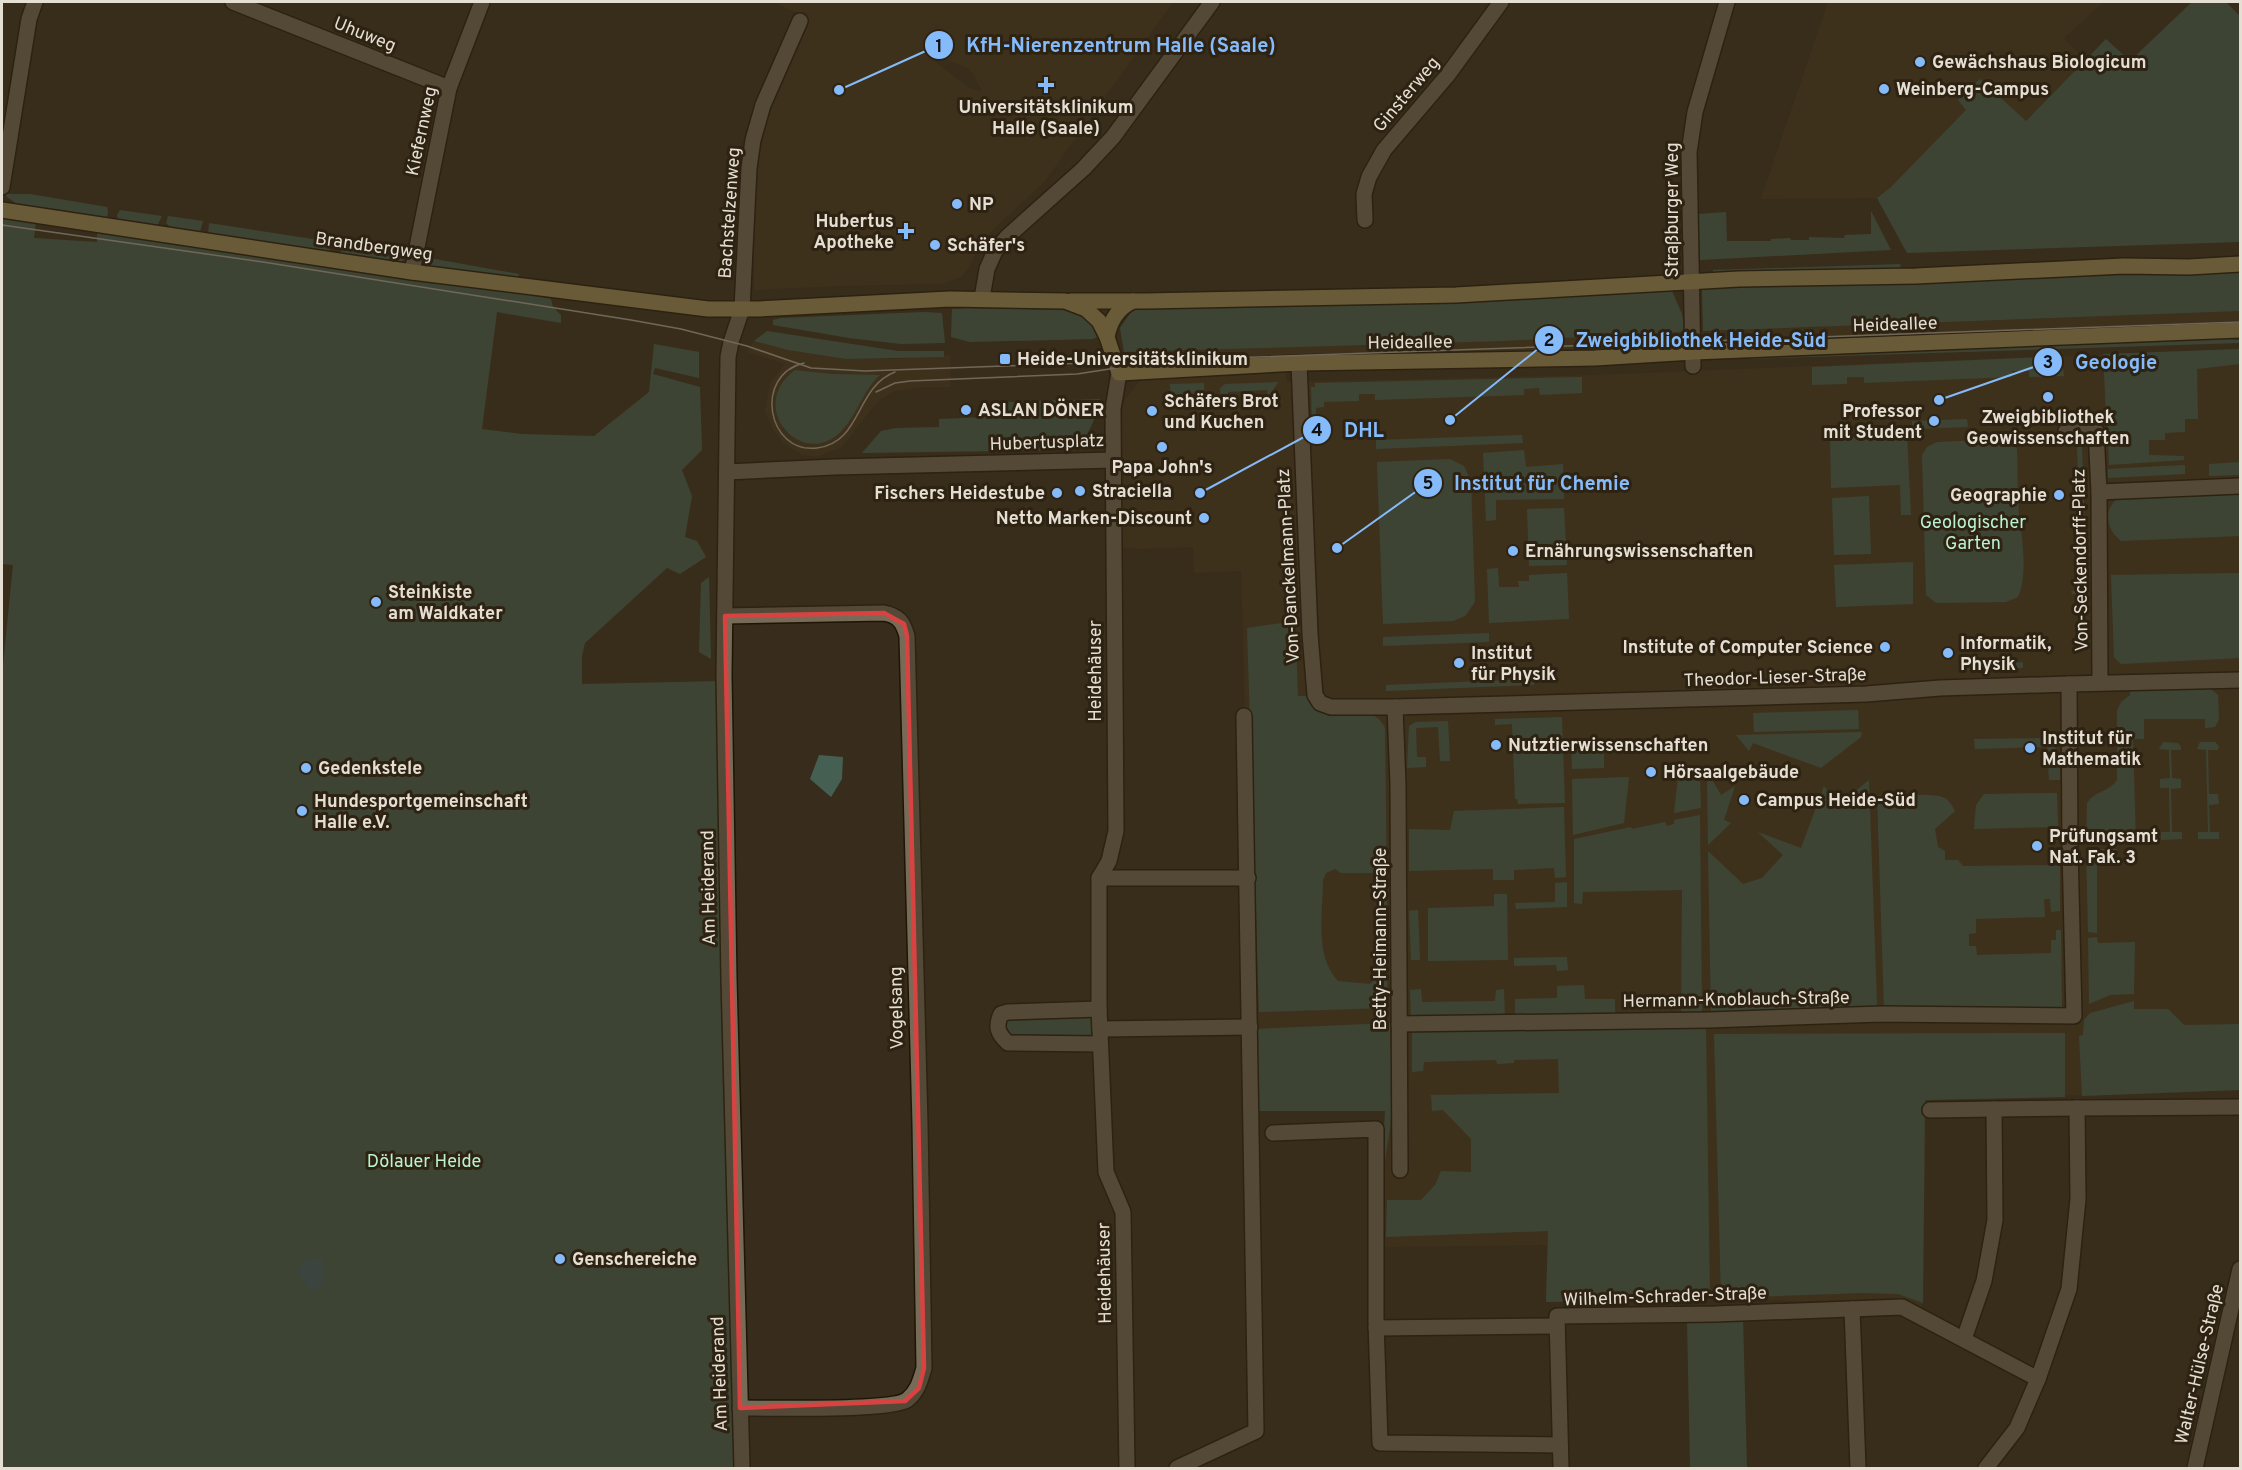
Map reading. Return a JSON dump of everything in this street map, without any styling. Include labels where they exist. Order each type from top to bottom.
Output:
[{"type":"main road","name":"Brandbergweg","points":[[2,210],[412,272],[687,307],[742,309]]},
{"type":"main road","points":[[1065,301],[1456,295],[1739,279],[1916,276],[2124,266],[2189,267],[2241,264]]},
{"type":"main road","name":"Hubertusplatz","points":[[742,309],[982,298],[1065,301],[1078,305],[1092,314],[1107,337],[1119,373]]},
{"type":"main road","points":[[1107,337],[1114,317],[1123,307],[1133,301]]},
{"type":"main road","name":"Heideallee","points":[[1119,373],[1299,363],[1595,358],[1693,359],[2241,330]]},
{"type":"street","points":[[2,187],[29,19],[34,2]]},
{"type":"street","name":"Uhuweg","points":[[233,2],[449,88]]},
{"type":"street","name":"Kiefernweg","points":[[412,272],[449,88],[482,2]]},
{"type":"street","points":[[982,298],[987,269],[995,251],[1008,236],[1083,169],[1113,137],[1212,2]]},
{"type":"street","name":"Ginsterweg","points":[[1365,220],[1364,194],[1369,177],[1384,150],[1447,76],[1501,2]]},
{"type":"street","name":"Straßburger Weg","points":[[1693,359],[1689,152],[1695,112],[1727,2]]},
{"type":"street","name":"Bachstelzenweg","points":[[742,309],[749,168],[753,140],[763,105],[800,21]]},
{"type":"street","name":"Am Heiderand","points":[[742,309],[728,357],[724,551],[729,967],[742,1468]]},
{"type":"street","name":"Von-Danckelmann-Platz","points":[[1299,363],[1310,634],[1315,695]]},
{"type":"street","name":"Hubertusplatz","points":[[727,472],[856,466],[1113,460],[1113,409],[1119,373]]},
{"type":"street","name":"Von-Seckendorff-Platz","points":[[2066,431],[2096,431],[2100,492],[2100,683]]},
{"type":"street","name":"Heidehäuser","points":[[1113,460],[1116,831],[1109,861],[1099,878],[1098,1009],[1106,1172],[1123,1212],[1127,1468]]},
{"type":"street","points":[[2100,492],[2241,486]]},
{"type":"street","name":"Vogelsang","points":[[725,616],[884,613],[895,615],[904,624],[907,636],[920,1124],[924,1368],[919,1388],[905,1401],[866,1407],[740,1408]]},
{"type":"street","name":"Theodor-Lieser-Straße","points":[[1315,695],[1320,703],[1330,707],[1395,707],[1866,694],[1940,688],[2241,680]]},
{"type":"street","name":"Hermann-Knoblauch-Straße","points":[[1399,1024],[1709,1020],[1881,1014],[2074,1016],[2069,684]]},
{"type":"street","name":"Betty-Heimann-Straße","points":[[1395,707],[1399,793],[1400,1170]]},
{"type":"street","points":[[1177,1468],[1256,1431],[1244,716]]},
{"type":"street","points":[[1099,878],[1248,878]]},
{"type":"street","points":[[1098,1009],[1008,1011],[1001,1014],[997,1023],[1000,1036],[1008,1043],[1100,1044]]},
{"type":"street","points":[[1100,1029],[1250,1027]]},
{"type":"street","points":[[1930,1110],[2241,1107]]},
{"type":"street","points":[[1986,1468],[2017,1428],[2038,1379],[2069,1289],[2078,1199],[2077,1108]]},
{"type":"street","points":[[1964,1339],[1984,1281],[1995,1220],[1994,1109]]},
{"type":"street","points":[[1273,1133],[1376,1130],[1376,1328],[1380,1443],[1560,1445]]},
{"type":"street","name":"Walter-Hülse-Straße","points":[[2195,1468],[2241,1269]]},
{"type":"street","name":"Wilhelm-Schrader-Straße","points":[[1561,1468],[1557,1316],[1902,1307],[2038,1379]]},
{"type":"street","points":[[1852,1309],[1858,1468]]},
{"type":"street","points":[[1376,1328],[1557,1326]]},
{"type":"highlighted area","points":[[884,613],[904,624],[907,636],[924,1368],[919,1388],[905,1401],[740,1408],[725,616]]},
{"type":"shaded area","points":[[774,2],[1173,2],[1045,181],[984,238],[968,269],[961,277],[942,284],[754,290],[754,218],[757,171],[763,134],[773,94],[807,18]],"holes":[[[917,48],[970,69],[982,91],[969,88]]]},
{"type":"shaded area","name":"Weinberg-Campus","points":[[1828,2],[2103,2],[2064,38],[2085,60],[2025,121],[1967,110],[1890,188],[1877,198],[1761,199]]},
{"type":"shaded area","points":[[2240,311],[2240,326],[1693,347],[1169,364],[1134,364],[1124,352],[1636,336]]},
{"type":"shaded area","points":[[754,341],[788,350],[846,359],[896,359],[950,355],[951,387],[922,387],[894,391],[877,402],[842,447],[817,457],[802,455],[785,444],[774,431],[765,411],[770,383],[785,364],[747,352]],"holes":[[[795,370],[879,376],[866,391],[805,442],[784,430],[776,411]]]},
{"type":"shaded area","name":"Campus Heide-Süd","points":[[2240,349],[2240,1090],[1926,1100],[1922,1316],[1903,1305],[1721,1298],[1546,1302],[1548,1245],[1382,1247],[1379,1150],[1384,1131],[1385,1111],[1256,1111],[1241,571],[1194,573],[1193,547],[1136,549],[1114,546],[1119,417],[1125,399],[1140,381],[1156,376],[1285,367],[1287,382],[1300,382],[1593,375]]},
{"type":"green space","points":[[2192,2],[2226,2],[2240,16],[2240,242],[1907,253],[1877,198],[1890,188],[1966,110],[1958,100],[1980,79],[2026,121],[2106,39],[2130,61]]},
{"type":"green space","points":[[5,194],[30,194],[107,207],[107,218],[17,204]]},
{"type":"green space","points":[[120,210],[162,216],[157,226],[118,219],[117,215]]},
{"type":"green space","points":[[1871,211],[1891,250],[1700,260],[1698,214],[1726,212],[1727,241],[1771,241],[1771,239],[1790,238],[1791,240],[1809,240],[1809,237],[1844,238],[1845,235],[1871,234]]},
{"type":"green space","points":[[168,216],[203,221],[200,232],[169,226],[166,223]]},
{"type":"green space","name":"Dölauer Heide","points":[[2,217],[36,222],[34,238],[97,242],[97,232],[456,286],[516,292],[551,299],[553,307],[561,315],[561,323],[497,312],[482,429],[522,434],[594,436],[649,392],[654,344],[699,352],[699,378],[655,368],[653,374],[700,387],[702,450],[682,470],[692,496],[685,537],[697,541],[706,557],[680,574],[667,568],[585,643],[582,656],[582,684],[723,681],[738,1468],[2,1468],[2,675],[13,565],[2,564]]},
{"type":"green space","points":[[209,223],[332,242],[329,253],[208,235]]},
{"type":"green space","points":[[343,245],[408,256],[400,263],[340,255]]},
{"type":"green space","points":[[424,257],[519,274],[518,278],[425,267]]},
{"type":"green space","points":[[1900,264],[1901,268],[1713,275],[1713,270]]},
{"type":"green space","points":[[2240,267],[2240,311],[1703,331],[1702,289],[1711,285]]},
{"type":"green space","points":[[1672,291],[1682,314],[1685,332],[1502,341],[1124,352],[1120,328],[1136,305]]},
{"type":"green space","points":[[952,309],[1075,310],[1082,313],[1100,336],[1093,339],[970,342],[951,337]]},
{"type":"green space","points":[[942,313],[945,343],[901,344],[773,325],[773,320],[781,318]]},
{"type":"green space","points":[[767,331],[898,351],[944,351],[944,357],[846,359],[788,350],[754,341]]},
{"type":"green space","points":[[2240,340],[2240,343],[1749,359],[1756,356]]},
{"type":"green space","points":[[2240,349],[2240,364],[2197,369],[2198,419],[2185,419],[2185,432],[2165,433],[2165,440],[2149,440],[2149,455],[2184,456],[2184,460],[2109,465],[2107,420],[2091,420],[2091,414],[2106,413],[2103,354]]},
{"type":"green space","points":[[2048,357],[2048,368],[2063,368],[2064,376],[2029,377],[2029,371],[2012,371],[2012,377],[1864,383],[1864,377],[1847,377],[1847,384],[1812,385],[1812,367]]},
{"type":"green space","points":[[795,370],[832,374],[880,375],[867,390],[841,432],[819,443],[805,442],[792,436],[783,426],[777,413],[776,399],[782,384]]},
{"type":"green space","points":[[1582,377],[1582,393],[1540,395],[1539,388],[1524,389],[1524,395],[1375,400],[1375,394],[1359,394],[1359,401],[1324,402],[1324,407],[1316,408],[1316,421],[1312,421],[1311,387],[1315,387],[1315,383]]},
{"type":"green space","points":[[1278,382],[1268,398],[1267,390],[1228,392],[1228,401],[1221,401],[1220,388],[1225,384]]},
{"type":"green space","points":[[1204,383],[1205,402],[1201,403],[1199,393],[1184,394],[1185,404],[1171,405],[1170,384]]},
{"type":"green space","points":[[1100,399],[1091,426],[1084,439],[1074,450],[862,453],[881,431],[896,428],[939,427],[939,419],[985,417],[985,403],[1060,400],[1060,411],[1072,412],[1073,400]]},
{"type":"green space","points":[[1967,419],[1968,427],[1912,429],[1912,421]]},
{"type":"green space","points":[[1907,434],[1911,515],[1901,515],[1900,485],[1831,488],[1830,438]]},
{"type":"green space","points":[[1522,435],[1523,443],[1376,449],[1376,440]]},
{"type":"green space","name":"Geologischer Garten","points":[[2003,439],[2012,443],[2017,449],[2018,506],[2024,568],[2018,597],[2006,602],[1936,603],[1926,595],[1922,455],[1927,447],[1937,442]]},
{"type":"green space","points":[[2066,442],[2079,442],[2082,446],[2087,588],[2081,594],[2072,594],[2071,591],[2082,590],[2077,446],[2066,446]]},
{"type":"green space","points":[[1524,450],[1526,467],[1563,464],[1564,499],[1496,500],[1496,520],[1486,521],[1483,453]]},
{"type":"green space","points":[[1450,459],[1464,466],[1471,481],[1475,602],[1465,616],[1453,621],[1383,624],[1377,462]]},
{"type":"green space","points":[[2240,462],[2240,475],[2209,476],[2209,464]]},
{"type":"green space","points":[[2185,465],[2185,474],[2108,478],[2108,469]]},
{"type":"green space","points":[[2240,491],[2240,536],[2121,541],[2109,524],[2111,506],[2122,496]]},
{"type":"green space","points":[[1869,496],[1871,554],[1834,555],[1832,498]]},
{"type":"green space","points":[[1564,508],[1567,565],[1529,566],[1527,509]]},
{"type":"green space","points":[[1913,562],[1913,604],[1836,607],[1834,565]]},
{"type":"green space","points":[[1498,568],[1499,587],[1519,587],[1518,581],[1529,581],[1529,575],[1567,573],[1569,619],[1489,623],[1487,569]]},
{"type":"green space","points":[[2240,573],[2240,658],[2121,664],[2114,657],[2111,575]]},
{"type":"green space","points":[[709,577],[711,659],[699,652],[701,583]]},
{"type":"green space","points":[[1295,621],[1298,696],[1307,696],[1315,707],[1324,713],[1368,714],[1378,718],[1385,728],[1388,975],[1386,1008],[1259,1012],[1247,628]],"holes":[[[1335,869],[1341,873],[1380,873],[1382,960],[1377,977],[1370,984],[1338,981],[1330,971],[1326,959],[1321,920],[1323,880],[1326,873]]]},
{"type":"green space","points":[[1489,633],[1489,642],[1383,646],[1383,637]]},
{"type":"green space","points":[[2023,662],[2023,668],[1959,670],[1958,665]]},
{"type":"green space","points":[[1534,679],[1534,685],[1386,691],[1386,685]]},
{"type":"green space","points":[[2210,688],[2218,695],[2219,719],[2215,727],[2205,728],[2205,719],[2144,719],[2144,739],[2133,739],[2136,843],[2086,844],[2087,803],[2117,780],[2117,711],[2121,702],[2130,695],[2130,690]]},
{"type":"green space","points":[[1858,710],[1859,729],[1754,732],[1753,713]]},
{"type":"green space","points":[[1562,717],[1565,803],[1518,804],[1515,799],[1512,724],[1495,725],[1495,719]]},
{"type":"green space","points":[[1448,721],[1450,761],[1440,761],[1438,727],[1416,728],[1417,757],[1426,757],[1426,767],[1407,768],[1409,726],[1416,722]]},
{"type":"green space","points":[[1862,732],[1861,737],[1821,768],[1753,743],[1749,751],[1736,735]]},
{"type":"green space","points":[[2046,738],[2057,751],[2060,762],[2060,780],[2049,780],[2047,747],[1975,749],[1974,739]]},
{"type":"green space","points":[[1571,739],[1621,739],[1620,753],[1604,752],[1604,768],[1572,769]]},
{"type":"green space","points":[[2163,742],[2178,743],[2181,747],[2181,750],[2171,750],[2172,778],[2181,779],[2181,788],[2171,789],[2172,832],[2182,832],[2182,839],[2161,840],[2161,832],[2170,832],[2169,788],[2160,788],[2160,779],[2170,778],[2169,750],[2159,749]]},
{"type":"green space","points":[[2200,742],[2215,742],[2219,746],[2218,750],[2208,750],[2209,794],[2218,794],[2219,804],[2209,805],[2210,832],[2219,832],[2219,839],[2198,839],[2198,832],[2208,832],[2206,750],[2197,749]]},
{"type":"green space","points":[[819,755],[843,757],[842,779],[831,797],[810,779]]},
{"type":"green space","points":[[1629,777],[1624,823],[1573,835],[1572,779]]},
{"type":"green space","points":[[1678,777],[1700,778],[1701,808],[1674,813]]},
{"type":"green space","points":[[1711,778],[1721,795],[1735,786],[1724,820],[1731,823],[1708,845],[1707,779]]},
{"type":"green space","points":[[1869,780],[1877,1004],[1875,1007],[1711,1014],[1708,851],[1743,884],[1762,878],[1783,855],[1758,832],[1801,848],[1824,786],[1839,804]]},
{"type":"green space","points":[[2057,793],[2058,827],[1974,829],[1976,805],[1984,794]]},
{"type":"green space","points":[[1877,795],[1930,795],[1948,800],[1955,811],[1935,829],[1938,847],[1945,851],[1945,860],[1958,860],[1963,866],[2060,865],[2060,911],[2051,912],[2050,899],[2044,899],[2045,917],[1976,919],[1976,933],[1969,934],[1969,946],[1976,946],[1977,955],[2051,953],[2051,940],[2056,940],[2056,930],[2061,930],[2062,1008],[1884,1009]]},
{"type":"green space","points":[[1564,807],[1566,877],[1555,878],[1554,868],[1514,870],[1514,880],[1493,880],[1493,869],[1409,871],[1409,829],[1450,830],[1454,811]]},
{"type":"green space","points":[[1700,815],[1702,1014],[1681,1014],[1682,890],[1583,892],[1582,904],[1574,903],[1574,839],[1665,822],[1667,826],[1674,824],[1674,820]]},
{"type":"green space","points":[[2086,849],[2117,849],[2117,856],[2097,856],[2097,933],[2088,932]]},
{"type":"green space","points":[[1567,882],[1567,907],[1516,909],[1515,903],[1555,902],[1555,883]]},
{"type":"green space","points":[[1494,894],[1507,894],[1508,960],[1428,961],[1428,908],[1494,906]]},
{"type":"green space","points":[[1418,910],[1420,960],[1411,960],[1409,911]]},
{"type":"green space","points":[[2097,937],[2098,943],[2135,942],[2134,994],[2110,995],[2089,1004],[2088,938]]},
{"type":"green space","points":[[1567,957],[1568,970],[1557,971],[1556,965],[1514,966],[1514,958]]},
{"type":"green space","points":[[1584,985],[1585,999],[1615,999],[1615,1015],[1515,1018],[1515,999],[1557,998],[1557,986]]},
{"type":"green space","points":[[1421,989],[1422,1002],[1495,1001],[1496,990],[1504,989],[1505,1017],[1411,1019],[1410,990]]},
{"type":"green space","points":[[2134,1001],[2134,1009],[2168,1009],[2184,1025],[2240,1024],[2240,1090],[2082,1096],[2079,1036],[2083,1035],[2084,1020],[2090,1013]]},
{"type":"green space","points":[[1085,1015],[1092,1018],[1095,1031],[1091,1038],[1013,1039],[1005,1029],[1007,1021],[1016,1017]]},
{"type":"green space","points":[[1390,1023],[1392,1101],[1380,1190],[1379,1150],[1384,1131],[1385,1111],[1256,1111],[1254,1029]]},
{"type":"green space","points":[[1706,1027],[1710,1299],[1546,1302],[1548,1231],[1386,1237],[1387,1200],[1421,1200],[1435,1185],[1441,1171],[1471,1172],[1471,1139],[1443,1110],[1432,1111],[1431,1095],[1559,1093],[1558,1059],[1514,1060],[1514,1063],[1497,1064],[1496,1060],[1424,1062],[1423,1071],[1412,1072],[1412,1032]]},
{"type":"green space","points":[[2065,1033],[2065,1097],[1925,1100],[1923,1303],[1898,1294],[1862,1293],[1721,1298],[1714,1034]]},
{"type":"green space","points":[[1743,1318],[1747,1468],[1690,1468],[1687,1319]]},
{"type":"water","points":[[322,1258],[324,1282],[313,1293],[297,1273],[306,1260]]},
{"type":"tram line","points":[[2,225],[263,262],[631,320],[681,329],[747,346],[811,368],[865,371],[2240,322]]},
{"type":"tram line","points":[[804,363],[788,370],[777,382],[773,397],[773,412],[777,427],[787,439],[800,447],[817,448],[832,444],[843,436],[872,389],[882,379],[895,372]]},
{"type":"tram line","points":[[876,392],[895,383],[910,381],[1077,374],[1116,368]]},
{"type":"place","name":"Gewächshaus Biologicum","points":[[1920,62]]},
{"type":"place","name":"Universitätsklinikum Halle (Saale)","points":[[1046,85]]},
{"type":"place","name":"Weinberg-Campus","points":[[1884,89]]},
{"type":"place","name":"KfH-Nierenzentrum Halle (Saale)","points":[[839,90]]},
{"type":"place","name":"NP","points":[[957,204]]},
{"type":"place","name":"Hubertus Apotheke","points":[[906,231]]},
{"type":"place","name":"Schäfer's","points":[[935,245]]},
{"type":"place","name":"Heide-Universitätsklinikum","points":[[1005,359]]},
{"type":"place","name":"Zweigbibliothek Geowissenschaften","points":[[2048,397]]},
{"type":"place","name":"Geologie","points":[[1939,400]]},
{"type":"place","name":"ASLAN DÖNER","points":[[966,410]]},
{"type":"place","name":"Schäfers Brot und Kuchen","points":[[1152,411]]},
{"type":"place","name":"Zweigbibliothek Heide-Süd","points":[[1450,420]]},
{"type":"place","name":"Professor mit Student","points":[[1934,421]]},
{"type":"place","name":"Papa John's","points":[[1162,447]]},
{"type":"place","name":"Straciella","points":[[1080,491]]},
{"type":"place","name":"Fischers Heidestube","points":[[1057,493]]},
{"type":"place","name":"DHL","points":[[1200,493]]},
{"type":"place","name":"Geographie","points":[[2059,495]]},
{"type":"place","name":"Netto Marken-Discount","points":[[1204,518]]},
{"type":"place","name":"Institut für Chemie","points":[[1337,548]]},
{"type":"place","name":"Ernährungswissenschaften","points":[[1513,551]]},
{"type":"place","name":"Steinkiste am Waldkater","points":[[376,602]]},
{"type":"place","name":"Institute of Computer Science","points":[[1885,647]]},
{"type":"place","name":"Informatik, Physik","points":[[1948,653]]},
{"type":"place","name":"Institut für Physik","points":[[1459,663]]},
{"type":"place","name":"Nutztierwissenschaften","points":[[1496,745]]},
{"type":"place","name":"Institut für Mathematik","points":[[2030,748]]},
{"type":"place","name":"Gedenkstele","points":[[306,768]]},
{"type":"place","name":"Hörsaalgebäude","points":[[1651,772]]},
{"type":"place","name":"Campus Heide-Süd","points":[[1744,800]]},
{"type":"place","name":"Hundesportgemeinschaft Halle e.V.","points":[[302,811]]},
{"type":"place","name":"Prüfungsamt Nat. Fak. 3","points":[[2037,846]]},
{"type":"place","name":"Genschereiche","points":[[560,1259]]}]
